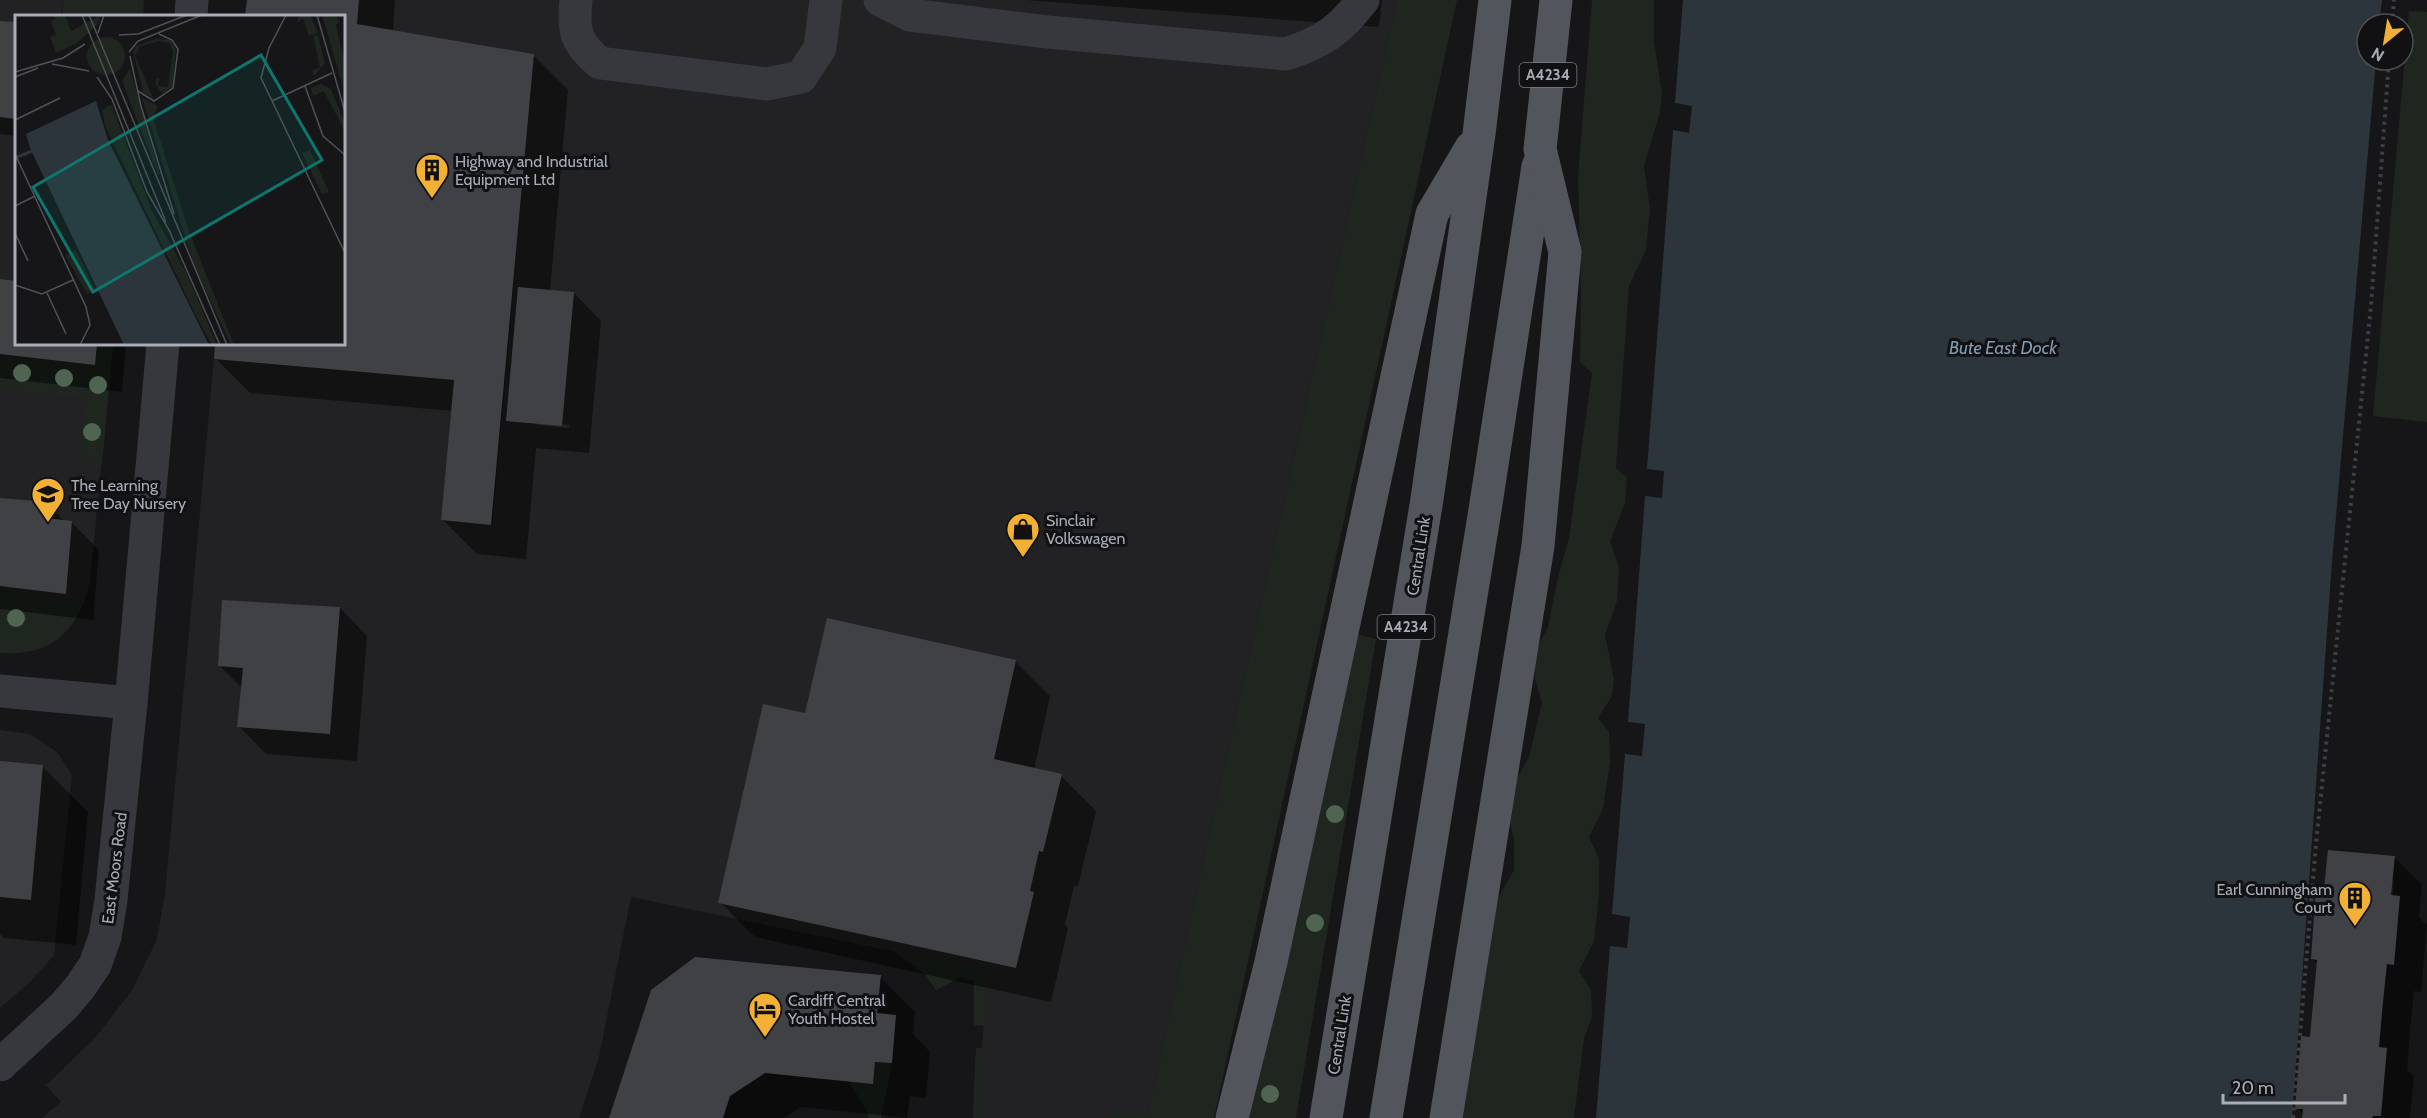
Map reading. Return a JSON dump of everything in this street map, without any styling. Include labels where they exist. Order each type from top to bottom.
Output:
[{"type":"main road","name":"A4234","points":[[1479,134],[1495,0]]},
{"type":"main road","name":"A4234","points":[[1386,1118],[1483,521],[1540,149],[1556,0]]},
{"type":"main road","points":[[1232,1118],[1273,950],[1432,214],[1479,134]]},
{"type":"main road","name":"Central Link","points":[[1326,1118],[1428,498],[1479,134]]},
{"type":"main road","points":[[1446,1118],[1538,546],[1565,252],[1540,149]]},
{"type":"street","points":[[191,15],[192,0]]},
{"type":"street","points":[[576,0],[576,36],[586,51],[600,63],[767,84],[801,77],[820,48],[826,0]]},
{"type":"street","points":[[880,0],[910,15],[1048,32],[1286,54],[1313,45],[1346,23],[1363,0]]},
{"type":"street","name":"East Moors Road","points":[[0,1065],[64,1006],[80,987],[95,965],[105,937],[111,900],[131,704],[163,345]]},
{"type":"street","points":[[0,691],[131,704]]},
{"type":"path","points":[[2293,1118],[2316,844],[2371,306],[2389,72]]},
{"type":"shaded area","name":"The Learning Tree Day Nursery","points":[[0,0],[63,0],[61,15],[15,15],[15,345],[113,345],[90,582],[84,601],[0,591]]},
{"type":"shaded area","points":[[63,0],[144,0],[143,15],[62,15]]},
{"type":"shaded area","points":[[359,0],[1397,0],[1147,1118],[973,1118],[976,1048],[982,1048],[988,971],[631,897],[599,1057],[579,1118],[42,1118],[61,1102],[46,1085],[96,1037],[132,990],[157,939],[165,894],[214,359],[454,380],[441,520],[492,525],[534,54],[357,24]]},
{"type":"shaded area","points":[[1397,0],[1457,0],[1214,1118],[1108,1118],[1116,1110],[1147,1117]]},
{"type":"shaded area","points":[[1592,0],[1654,0],[1654,42],[1662,93],[1660,112],[1644,166],[1650,209],[1646,250],[1629,286],[1616,468],[1627,478],[1625,503],[1610,541],[1619,568],[1617,601],[1605,635],[1614,680],[1612,696],[1598,718],[1609,732],[1610,762],[1603,809],[1589,837],[1599,859],[1599,895],[1594,941],[1579,971],[1591,990],[1592,1016],[1584,1039],[1574,1118],[1462,1118],[1493,907],[1514,870],[1514,840],[1508,814],[1510,790],[1529,757],[1542,702],[1535,679],[1535,652],[1548,627],[1569,538],[1592,373],[1580,362],[1578,177]]},
{"type":"shaded area","points":[[2409,11],[2427,12],[2427,422],[2373,416],[2404,72],[2415,72],[2415,12]]},
{"type":"shaded area","points":[[97,345],[113,345],[102,465],[79,463],[85,399],[0,390],[0,354],[94,365]]},
{"type":"shaded area","points":[[0,591],[84,601],[71,626],[52,643],[28,652],[0,653]]},
{"type":"shaded area","points":[[1357,634],[1376,639],[1296,1118],[1247,1118]]},
{"type":"shaded area","points":[[0,730],[30,734],[57,752],[72,775],[54,955],[31,981],[0,1008]]},
{"type":"shaded area","points":[[894,951],[988,971],[984,1026],[974,1025],[974,981],[961,977],[936,990],[924,973]]},
{"type":"shaded area","points":[[976,1048],[982,1048],[984,1118],[973,1118]]},
{"type":"shaded area","points":[[875,1062],[892,1063],[881,1118],[869,1118],[864,1105],[848,1081],[872,1083]]},
{"type":"water","name":"Bute East Dock","points":[[1683,0],[2382,0],[2380,12],[2355,12],[2355,72],[2375,72],[2332,562],[2292,1118],[1596,1118],[1610,946],[1627,948],[1630,917],[1612,914],[1625,754],[1642,756],[1645,724],[1628,722],[1645,496],[1662,498],[1664,471],[1647,469],[1673,130],[1689,133],[1692,106],[1675,103]]},
{"type":"building","name":"Highway and Industrial Equipment Ltd","points":[[247,0],[359,0],[357,24],[534,54],[491,525],[441,520],[454,380],[214,359],[215,345],[345,345],[345,15],[245,15]]},
{"type":"building","points":[[0,21],[15,22],[15,119],[0,117]]},
{"type":"building","points":[[0,279],[15,281],[15,345],[97,345],[95,365],[0,354]]},
{"type":"building","points":[[518,287],[574,292],[562,426],[506,421]]},
{"type":"building","points":[[0,498],[48,502],[46,518],[72,521],[66,594],[0,586]]},
{"type":"building","points":[[222,600],[340,607],[330,734],[237,727],[243,668],[218,666]]},
{"type":"building","points":[[827,618],[1016,660],[994,759],[1062,774],[1043,852],[1039,851],[1030,891],[1034,892],[1016,968],[718,903],[763,704],[805,713]]},
{"type":"building","points":[[0,761],[43,765],[31,900],[0,897]]},
{"type":"building","points":[[2328,850],[2395,856],[2391,895],[2400,896],[2394,965],[2387,964],[2379,1047],[2387,1048],[2381,1116],[2372,1118],[2302,1118],[2303,1109],[2295,1109],[2301,1036],[2310,1037],[2317,960],[2311,959],[2316,887],[2324,888]]},
{"type":"building","name":"Cardiff Central Youth Hostel","points":[[695,957],[881,975],[877,1013],[896,1015],[892,1063],[875,1062],[873,1084],[765,1073],[730,1096],[723,1118],[609,1118],[651,990]]},
{"type":"place","name":"Highway and Industrial Equipment Ltd","points":[[432,199]]},
{"type":"place","name":"The Learning Tree Day Nursery","points":[[48,523]]},
{"type":"place","name":"Sinclair Volkswagen","points":[[1023,558]]},
{"type":"place","name":"Earl Cunningham Court","points":[[2355,927]]},
{"type":"place","name":"Cardiff Central Youth Hostel","points":[[765,1038]]}]
